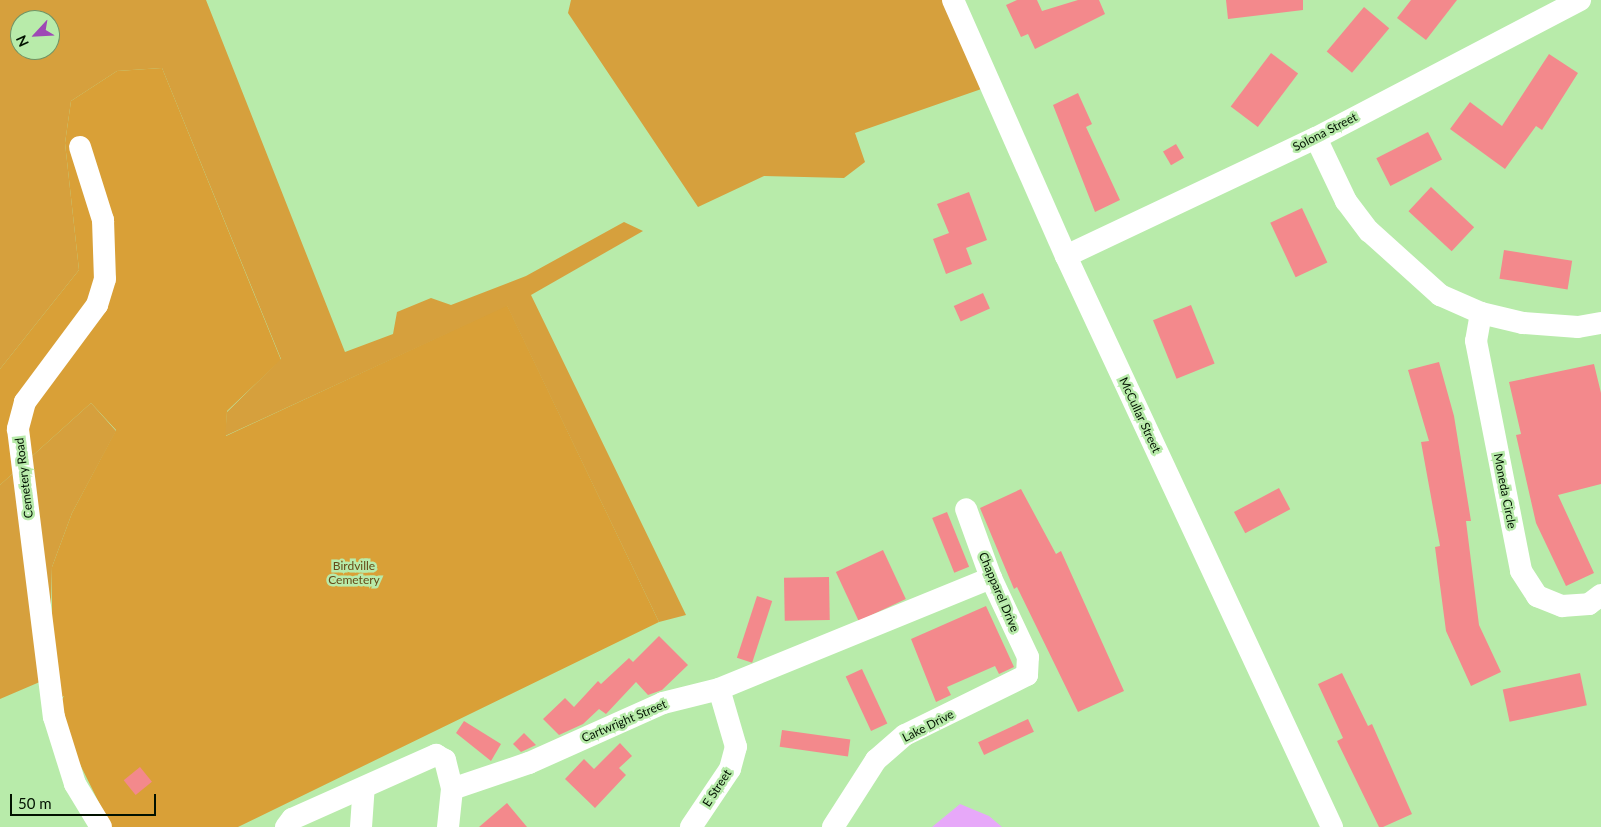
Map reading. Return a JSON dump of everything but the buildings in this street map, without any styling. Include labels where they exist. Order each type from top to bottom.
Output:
[{"type":"street","name":"McCullar Street","points":[[953,0],[1066,256],[1332,827]]},
{"type":"street","name":"Solona Street","points":[[1066,256],[1316,138],[1580,0]]},
{"type":"street","points":[[1316,138],[1346,201],[1368,231],[1440,295],[1481,314],[1523,323],[1578,327],[1601,324]]},
{"type":"street","name":"Cemetery Road","points":[[80,147],[103,220],[105,279],[97,306],[25,402],[18,429],[54,717],[74,784],[101,827]]},
{"type":"street","name":"Moneda Circle","points":[[1481,314],[1476,341],[1521,571],[1537,596],[1562,606],[1589,604],[1601,595]]},
{"type":"street","name":"Chapparel Drive","points":[[966,509],[991,578],[1028,657],[1027,675]]},
{"type":"street","name":"Cartwright Street","points":[[452,789],[529,762],[663,703],[720,689],[991,578]]},
{"type":"street","name":"Lake Drive","points":[[834,827],[876,760],[906,735],[1027,675]]},
{"type":"street","name":"E Street","points":[[691,827],[730,769],[736,747],[720,689]]},
{"type":"street","points":[[286,827],[292,819],[436,755],[444,760],[452,789],[448,827]]},
{"type":"street","points":[[361,827],[364,788]]},
{"type":"green space","name":"Birdville Cemetery","points":[[162,68],[281,360],[227,411],[226,436],[507,305],[659,622],[238,827],[111,827],[63,730],[58,706],[64,696],[52,702],[52,567],[72,513],[116,430],[91,403],[0,485],[0,369],[79,270],[65,143],[71,101],[117,71]]},
{"type":"shaded area","points":[[0,0],[206,0],[345,352],[393,334],[397,312],[431,298],[451,305],[526,276],[624,222],[643,231],[531,295],[686,615],[659,622],[507,306],[225,436],[227,412],[281,359],[162,68],[117,71],[71,101],[65,143],[79,270],[0,369]]},
{"type":"shaded area","points":[[571,0],[953,0],[990,86],[855,133],[865,162],[844,178],[764,176],[698,207],[568,13]]},
{"type":"shaded area","points":[[91,403],[116,431],[72,513],[52,567],[49,678],[0,699],[0,485]]},
{"type":"shaded area","points":[[960,804],[989,816],[1002,827],[932,827]]}]
